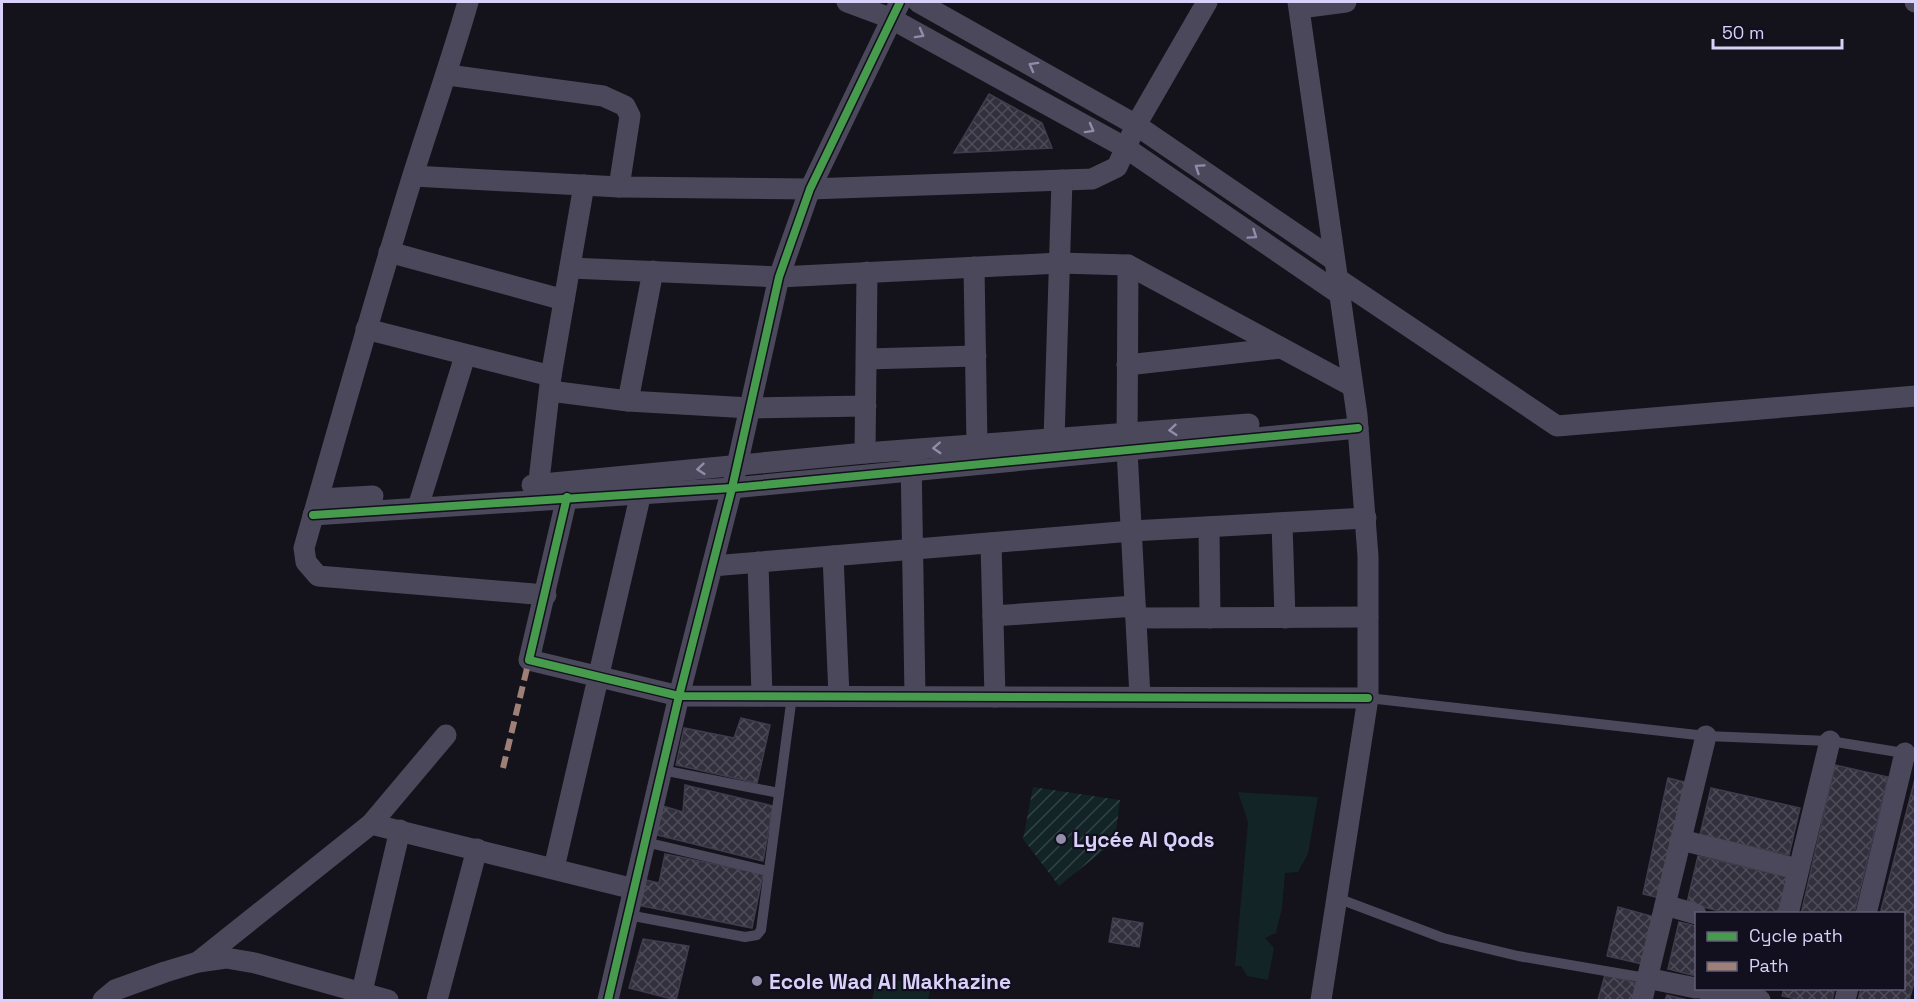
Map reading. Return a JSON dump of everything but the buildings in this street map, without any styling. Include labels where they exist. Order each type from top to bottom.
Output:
[{"type":"street","points":[[468,2],[448,75],[389,252],[304,548],[306,562],[318,576],[546,595]]},
{"type":"street","points":[[847,2],[895,10],[1338,278],[1557,426],[1916,396]]},
{"type":"street","points":[[918,2],[1136,125],[1338,278]]},
{"type":"street","points":[[413,176],[620,187],[810,189],[1092,179],[1107,174],[1117,166],[1136,125],[1207,2]]},
{"type":"street","points":[[1321,1000],[1368,698],[1366,518],[1358,422],[1299,5],[1346,2]]},
{"type":"street","points":[[608,1000],[679,696],[732,488],[779,277],[810,189],[895,10]]},
{"type":"street","points":[[448,75],[603,96],[625,106],[630,116],[620,187]]},
{"type":"street","points":[[1054,440],[1062,180]]},
{"type":"street","points":[[537,492],[550,383],[584,185]]},
{"type":"street","points":[[389,252],[564,300]]},
{"type":"street","points":[[570,268],[779,277],[1060,263],[1128,265],[1352,386]]},
{"type":"street","points":[[1128,265],[1127,442],[1140,697]]},
{"type":"street","points":[[974,267],[977,446]]},
{"type":"street","points":[[628,401],[653,271]]},
{"type":"street","points":[[865,453],[867,272]]},
{"type":"street","points":[[366,329],[465,356],[550,383],[628,401],[750,408],[866,406]]},
{"type":"street","points":[[1128,365],[1281,348]]},
{"type":"street","points":[[420,501],[465,356]]},
{"type":"street","points":[[867,359],[976,356]]},
{"type":"street","points":[[316,507],[537,492],[737,466],[865,453],[911,460],[1358,422]]},
{"type":"street","points":[[537,492],[567,497],[732,488],[911,460],[977,446],[1054,440],[1127,442]]},
{"type":"street","points":[[911,460],[915,696]]},
{"type":"street","points":[[554,867],[641,493]]},
{"type":"street","points":[[567,497],[529,660],[679,696],[1368,698]]},
{"type":"street","points":[[712,566],[1132,531],[1366,518]]},
{"type":"street","points":[[1282,523],[1285,618]]},
{"type":"street","points":[[1209,527],[1210,618]]},
{"type":"street","points":[[991,543],[995,697]]},
{"type":"street","points":[[833,556],[839,696]]},
{"type":"street","points":[[758,562],[762,696]]},
{"type":"street","points":[[993,616],[1136,612],[1210,618],[1368,617]]},
{"type":"street","points":[[198,962],[371,824],[446,735]]},
{"type":"street","points":[[1642,1000],[1706,736]]},
{"type":"street","points":[[1788,912],[1830,741]]},
{"type":"street","points":[[1867,912],[1910,754]]},
{"type":"street","points":[[371,824],[634,888]]},
{"type":"street","points":[[361,996],[400,830]]},
{"type":"street","points":[[1681,840],[1798,869]]},
{"type":"street","points":[[437,1000],[477,849]]},
{"type":"street","points":[[1665,905],[1695,914]]},
{"type":"street","points":[[101,999],[115,990],[198,962],[226,958],[255,963],[361,996],[388,1000]]},
{"type":"street","points":[[1646,978],[1695,987]]},
{"type":"street","points":[[1708,990],[1760,1000]]},
{"type":"lane","points":[[628,915],[745,937],[757,935],[761,930],[792,696]]},
{"type":"lane","points":[[1368,698],[1706,736],[1830,741],[1910,754]]},
{"type":"lane","points":[[662,770],[779,793]]},
{"type":"lane","points":[[645,842],[768,871]]},
{"type":"lane","points":[[1337,897],[1411,928],[1454,941],[1518,956],[1646,978]]},
{"type":"shaded area","points":[[1033,787],[1120,800],[1115,841],[1059,886],[1023,839]]},
{"type":"shaded area","points":[[1238,792],[1318,797],[1308,854],[1298,872],[1285,873],[1282,908],[1276,933],[1265,938],[1274,948],[1268,980],[1247,976],[1241,966],[1235,966],[1248,822]]},
{"type":"shaded area","points":[[877,977],[931,986],[928,1000],[872,1000]]},
{"type":"marked path","points":[[503,768],[529,660]]},
{"type":"cycle path","points":[[608,1000],[679,696],[732,488],[779,277],[810,189],[900,2]]},
{"type":"cycle path","points":[[313,515],[732,488],[1358,428]]},
{"type":"cycle path","points":[[567,497],[529,660],[679,696],[1368,698]]},
{"type":"place","name":"Lycée Al Qods","points":[[1061,839]]},
{"type":"place","name":"Ecole Wad Al Makhazine","points":[[757,981]]}]
